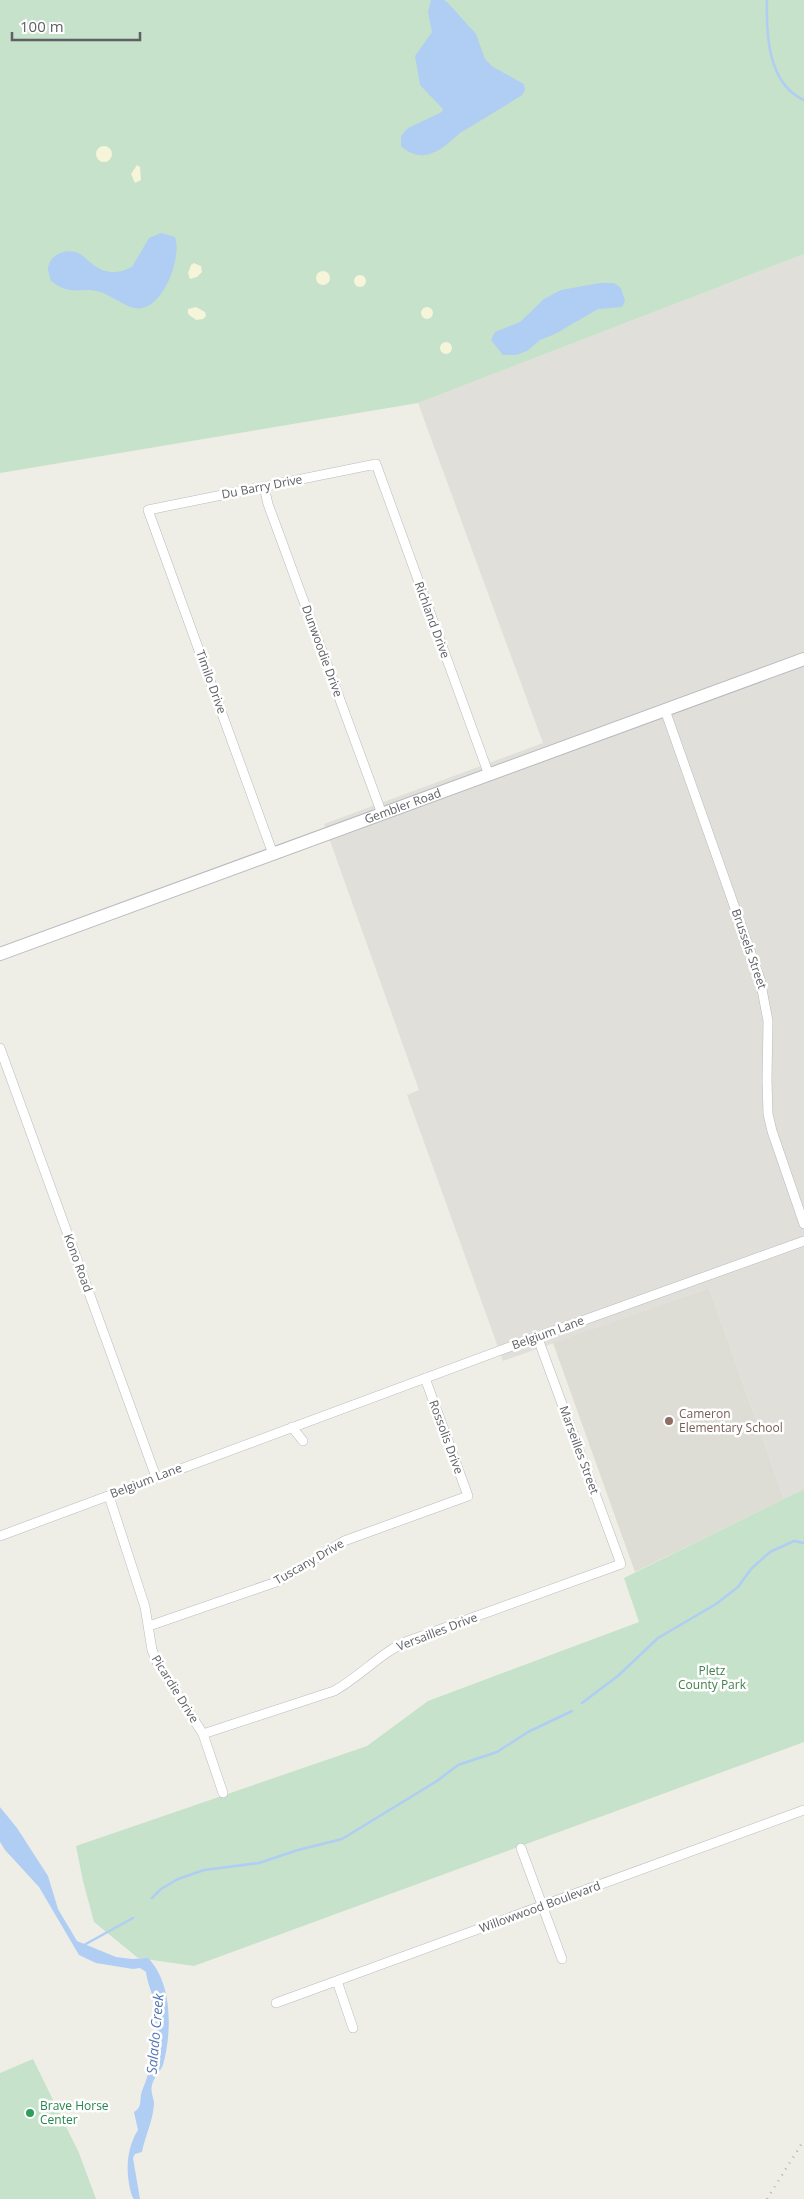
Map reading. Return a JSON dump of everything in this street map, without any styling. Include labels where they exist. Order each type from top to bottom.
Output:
[{"type":"main road","name":"Gembler Road","points":[[0,954],[804,659]]},
{"type":"street","name":"Du Barry Drive","points":[[148,510],[376,464]]},
{"type":"street","name":"Richland Drive","points":[[376,464],[489,775]]},
{"type":"street","name":"Dunwoodie Drive","points":[[264,487],[268,504],[382,814]]},
{"type":"street","name":"Timilo Drive","points":[[148,510],[273,854]]},
{"type":"street","name":"Brussels Street","points":[[665,710],[760,979],[768,1021],[766,1088],[768,1114],[804,1224]]},
{"type":"street","name":"Kono Road","points":[[0,1048],[156,1477]]},
{"type":"street","name":"Belgium Lane","points":[[0,1536],[537,1336],[804,1241]]},
{"type":"street","name":"Marseilles Street","points":[[537,1336],[622,1564]]},
{"type":"street","name":"Rossolis Drive","points":[[425,1378],[468,1496]]},
{"type":"street","points":[[292,1427],[303,1441]]},
{"type":"street","name":"Picardie Drive","points":[[109,1496],[136,1574],[149,1626],[152,1650],[157,1662],[203,1734],[223,1793]]},
{"type":"street","name":"Tuscany Drive","points":[[149,1626],[279,1581],[344,1541],[468,1496]]},
{"type":"street","name":"Versailles Drive","points":[[203,1734],[334,1691],[345,1685],[398,1645],[622,1564]]},
{"type":"street","name":"Willowwood Boulevard","points":[[276,2003],[804,1810]]},
{"type":"street","points":[[521,1848],[562,1959]]},
{"type":"street","points":[[337,1981],[353,2028]]},
{"type":"shaded area","points":[[804,254],[804,1489],[784,1499],[709,1288],[503,1361],[407,1095],[419,1090],[324,824],[543,743],[418,403]]},
{"type":"shaded area","name":"Cameron Elementary School","points":[[709,1288],[784,1499],[635,1572],[553,1343]]},
{"type":"green space","points":[[0,0],[804,0],[804,254],[418,403],[0,473]]},
{"type":"green space","name":"Pletz County Park","points":[[804,1489],[804,1742],[194,1966],[138,1958],[94,1922],[76,1846],[367,1746],[428,1701],[639,1622],[624,1578]]},
{"type":"green space","name":"Brave Horse Center","points":[[33,2059],[79,2153],[96,2199],[0,2199],[0,2073]]},
{"type":"sand","points":[[101,146],[107,146],[112,151],[110,160],[101,162],[96,157],[96,151]]},
{"type":"sand","points":[[137,165],[140,167],[141,180],[135,183],[131,174]]},
{"type":"sand","points":[[194,263],[201,266],[202,272],[197,277],[190,279],[188,273],[191,265]]},
{"type":"sand","points":[[323,271],[328,273],[330,278],[328,283],[323,285],[318,283],[316,278],[318,273]]},
{"type":"sand","points":[[362,275],[365,276],[365,286],[358,287],[355,286],[354,279],[355,276]]},
{"type":"sand","points":[[196,307],[205,312],[206,316],[203,319],[196,320],[188,314],[188,309]]},
{"type":"sand","points":[[427,307],[433,313],[427,319],[421,313]]},
{"type":"sand","points":[[444,342],[448,342],[452,348],[448,354],[444,354],[440,350],[440,346]]},
{"type":"water","points":[[431,0],[444,0],[448,3],[476,34],[485,59],[493,67],[524,84],[525,90],[522,95],[460,133],[440,149],[428,154],[419,155],[411,153],[401,146],[401,136],[408,128],[442,112],[443,109],[420,85],[415,56],[432,32],[428,12]]},
{"type":"water","points":[[161,233],[175,237],[177,245],[176,256],[170,278],[158,298],[150,305],[142,308],[132,307],[103,293],[89,290],[65,289],[51,281],[48,270],[49,264],[59,253],[75,252],[102,270],[119,272],[132,267],[149,238]]},
{"type":"water","points":[[600,283],[614,283],[621,288],[625,301],[622,307],[598,309],[555,334],[540,340],[527,351],[516,355],[503,355],[491,340],[495,332],[520,322],[544,299],[561,290]]},
{"type":"water","points":[[0,1807],[17,1828],[48,1876],[58,1909],[77,1941],[116,1957],[148,1958],[156,1968],[162,1981],[168,2009],[168,2038],[163,2065],[152,2085],[151,2090],[154,2104],[151,2122],[142,2152],[135,2154],[133,2158],[140,2199],[134,2199],[132,2196],[128,2179],[128,2162],[131,2145],[138,2130],[134,2112],[140,2105],[141,2094],[154,2047],[156,2024],[154,2002],[146,1972],[140,1968],[133,1969],[96,1963],[79,1955],[39,1887],[0,1842]]},
{"type":"waterway","points":[[767,0],[767,28],[776,71],[792,93],[804,100]]},
{"type":"waterway","points":[[582,1703],[619,1675],[658,1638],[716,1604],[738,1587],[751,1569],[770,1552],[794,1541],[804,1543]]},
{"type":"waterway","points":[[152,1898],[161,1889],[178,1879],[204,1870],[259,1863],[298,1850],[342,1839],[437,1781],[458,1765],[497,1752],[528,1732],[572,1711]]},
{"type":"waterway","points":[[84,1945],[133,1918]]},
{"type":"railway","points":[[767,2199],[804,2140]]},
{"type":"place","name":"Cameron Elementary School","points":[[669,1421]]},
{"type":"place","name":"Brave Horse Center","points":[[30,2113]]},
{"type":"water label","name":"Salado Creek","points":[[155,2034]]}]
